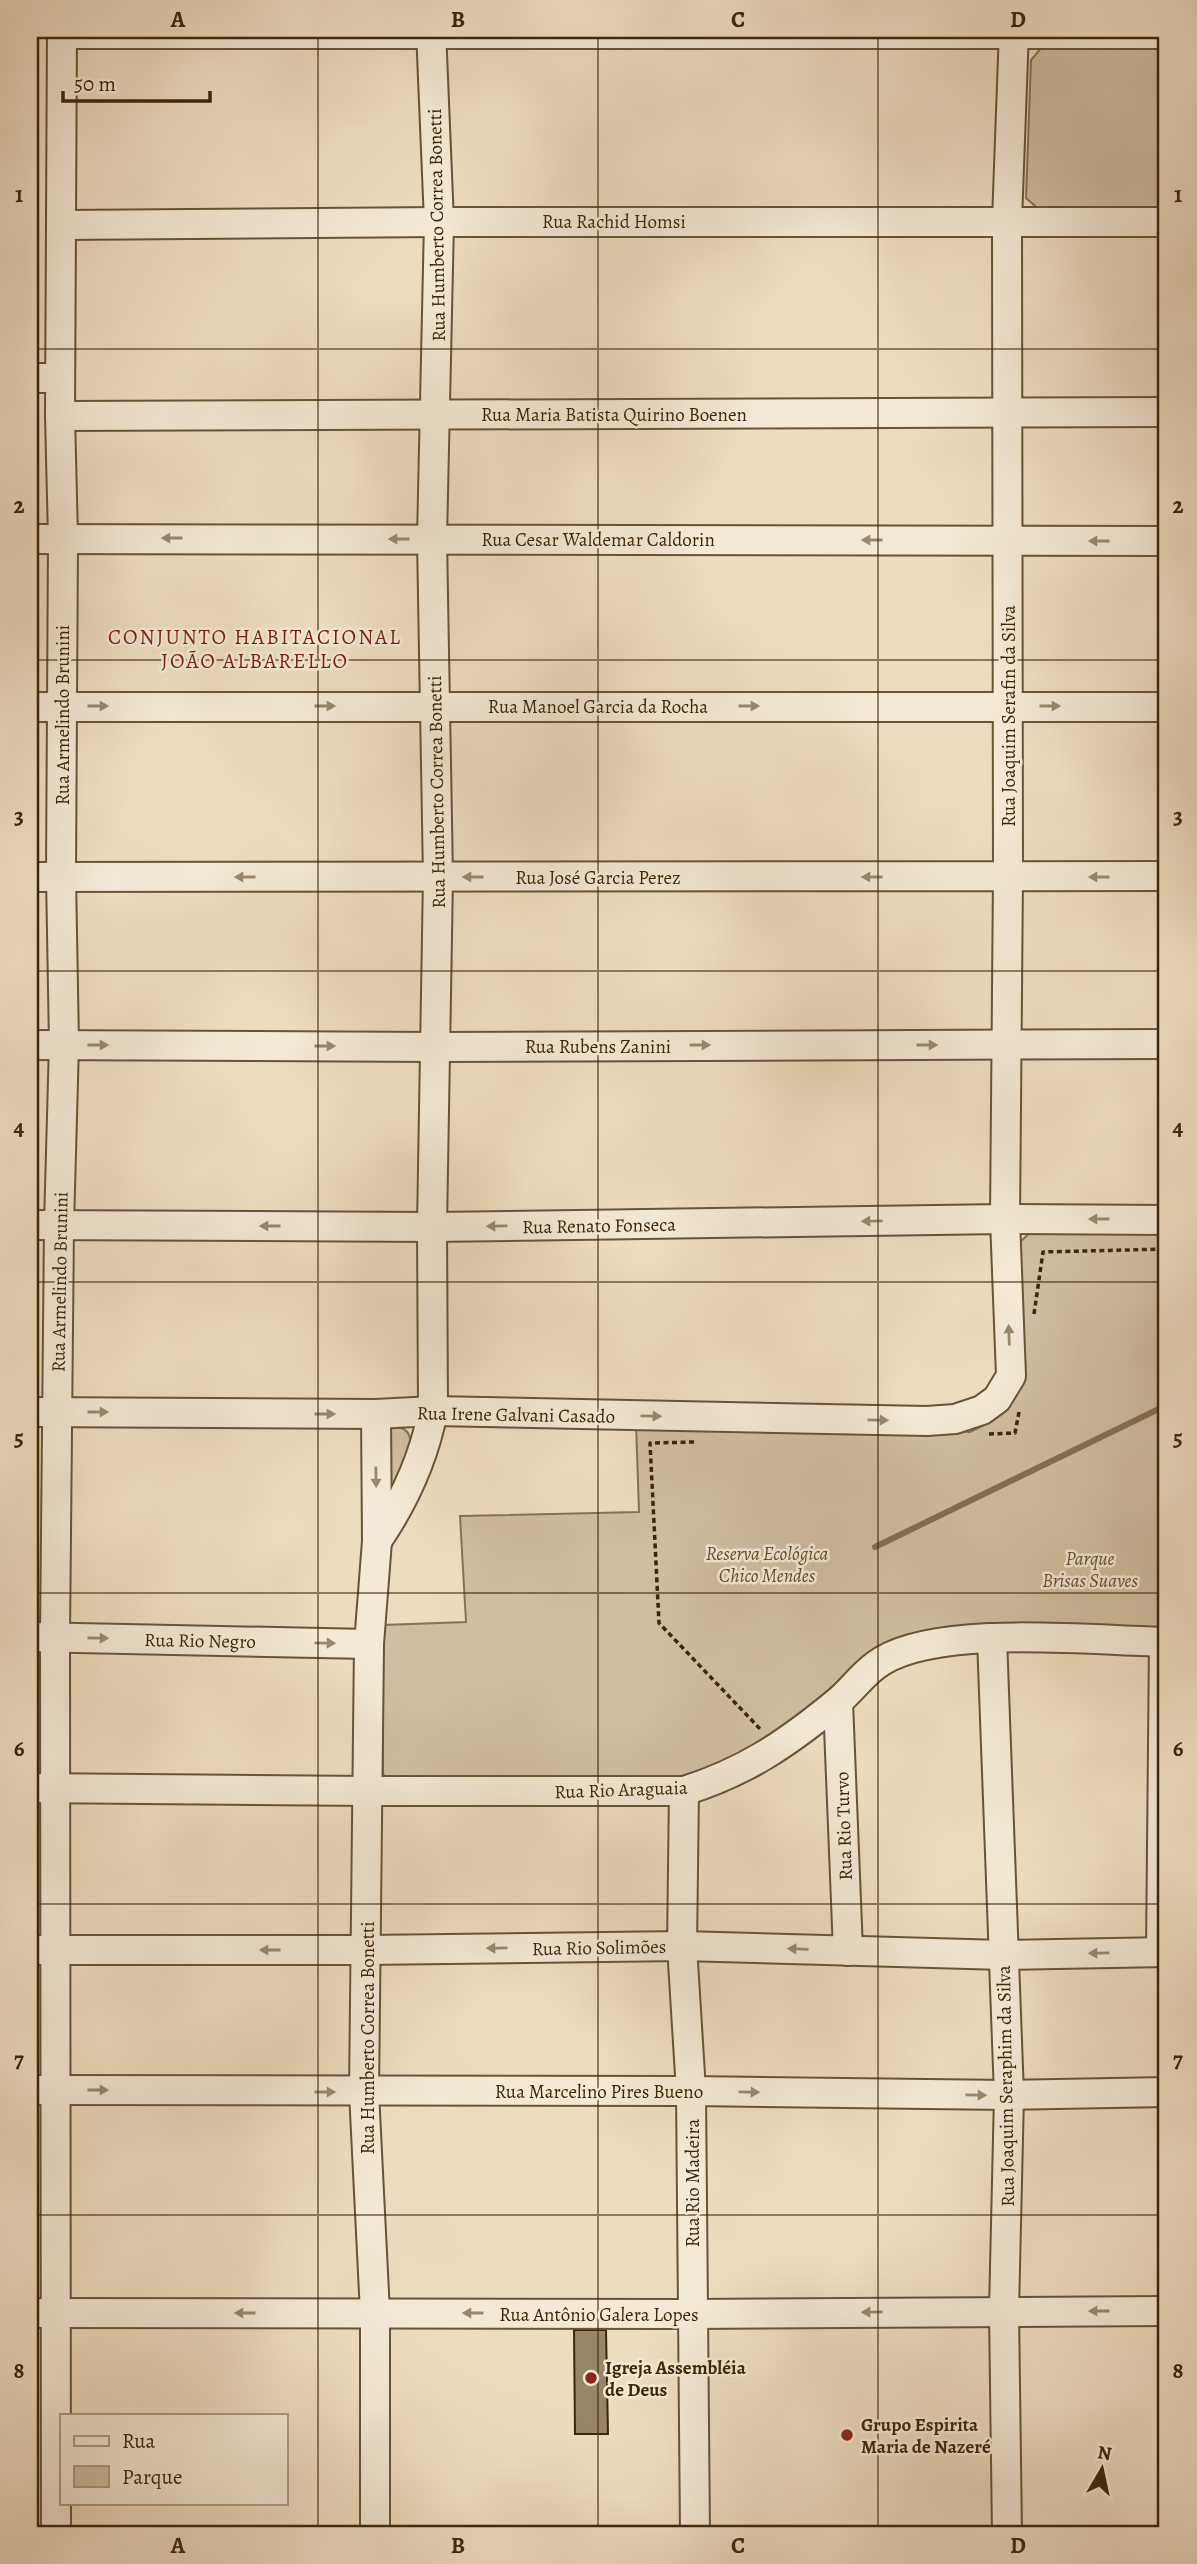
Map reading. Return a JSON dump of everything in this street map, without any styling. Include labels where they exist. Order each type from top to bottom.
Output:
[{"type":"street","points":[[62,32],[1014,31],[1167,34]]},
{"type":"street","name":"Rua Joaquim Serafin da Silva","points":[[1008,1404],[1011,1376],[1005,1219],[1008,877],[1007,221],[1014,31]]},
{"type":"street","name":"Rua Armelindo Brunini","points":[[55,2534],[43,2313],[41,1950],[44,1412],[59,1225],[64,1044],[61,876],[63,538],[60,416],[62,32]]},
{"type":"street","name":"Rua Humberto Correa Bonetti","points":[[377,1541],[398,1510],[429,1432],[433,1411],[432,1227],[438,877],[432,539],[439,222],[431,33]]},
{"type":"street","name":"Rua Rachid Homsi","points":[[61,225],[1167,222]]},
{"type":"street","points":[[30,378],[60,378]]},
{"type":"street","name":"Rua Maria Batista Quirino Boenen","points":[[60,416],[1167,412]]},
{"type":"street","name":"Rua Cesar Waldemar Caldorin","points":[[30,538],[1167,541]]},
{"type":"street","name":"Rua Manoel Garcia da Rocha","points":[[30,707],[1167,707]]},
{"type":"street","name":"Rua José Garcia Perez","points":[[30,877],[1167,876]]},
{"type":"street","name":"Rua Rubens Zanini","points":[[30,1045],[1167,1044]]},
{"type":"street","name":"Rua Renato Fonseca","points":[[30,1225],[432,1227],[1005,1219],[1167,1220]]},
{"type":"street","name":"Rua Irene Galvani Casado","points":[[44,1412],[376,1414],[433,1411],[927,1421],[955,1419],[1008,1404]]},
{"type":"street","name":"Rua Humberto Correa Bonetti","points":[[375,2534],[375,2313],[364,2092],[369,1644],[377,1541],[376,1414]]},
{"type":"street","name":"Rua Rio Negro","points":[[42,1637],[369,1644]]},
{"type":"street","name":"Rua Rio Araguaia","points":[[43,1788],[684,1791],[715,1781],[772,1752],[838,1702],[862,1674],[884,1659],[908,1650],[956,1641],[992,1638],[1166,1642]]},
{"type":"street","name":"Rua Joaquim Seraphim da Silva","points":[[992,1638],[1009,2095],[1004,2311],[1007,2534]]},
{"type":"street","points":[[1164,1952],[1166,1642]]},
{"type":"street","name":"Rua Rio Turvo","points":[[838,1702],[848,1951]]},
{"type":"street","name":"Rua Rio Madeira","points":[[684,1791],[682,1945],[691,2091],[695,2534]]},
{"type":"street","name":"Rua Rio Solimões","points":[[41,1950],[366,1950],[682,1945],[1004,1955],[1164,1952]]},
{"type":"street","name":"Rua Marcelino Pires Bueno","points":[[42,2090],[691,2091],[1009,2095],[1167,2092]]},
{"type":"street","name":"Rua Antônio Galera Lopes","points":[[43,2313],[692,2314],[1167,2311]]},
{"type":"path","points":[[1033,1317],[1043,1252],[1167,1249]]},
{"type":"path","points":[[988,1434],[1015,1433],[1008,1404]]},
{"type":"path","points":[[704,1442],[650,1443],[659,1623],[769,1739]]},
{"type":"green space","points":[[1043,46],[1167,47],[1167,213],[1042,212],[1026,198],[1031,60]]},
{"type":"green space","name":"Reserva Ecológica Chico Mendes","points":[[1033,1230],[1167,1230],[1167,1630],[954,1634],[769,1745],[684,1781],[390,1782],[383,1774],[383,1625],[466,1622],[460,1516],[639,1512],[636,1423],[970,1432],[1003,1413],[1016,1382],[1020,1332],[1020,1242]]},
{"type":"green space","points":[[396,1426],[407,1432],[411,1444],[392,1507],[384,1436],[389,1429]]},
{"type":"building","name":"Igreja Assembléia de Deus","points":[[574,2330],[606,2330],[608,2434],[575,2434]]},
{"type":"waterway","points":[[875,1547],[1167,1405]]},
{"type":"place","name":"Igreja Assembléia de Deus","points":[[591,2378]]},
{"type":"place","name":"Grupo Espirita Maria de Nazeré","points":[[847,2435]]},
{"type":"district","name":"CONJUNTO HABITACIONAL JOÃO ALBARELLO","points":[[255,649]]},
{"type":"park label","name":"Parque Brisas Suaves","points":[[1090,1569]]}]
